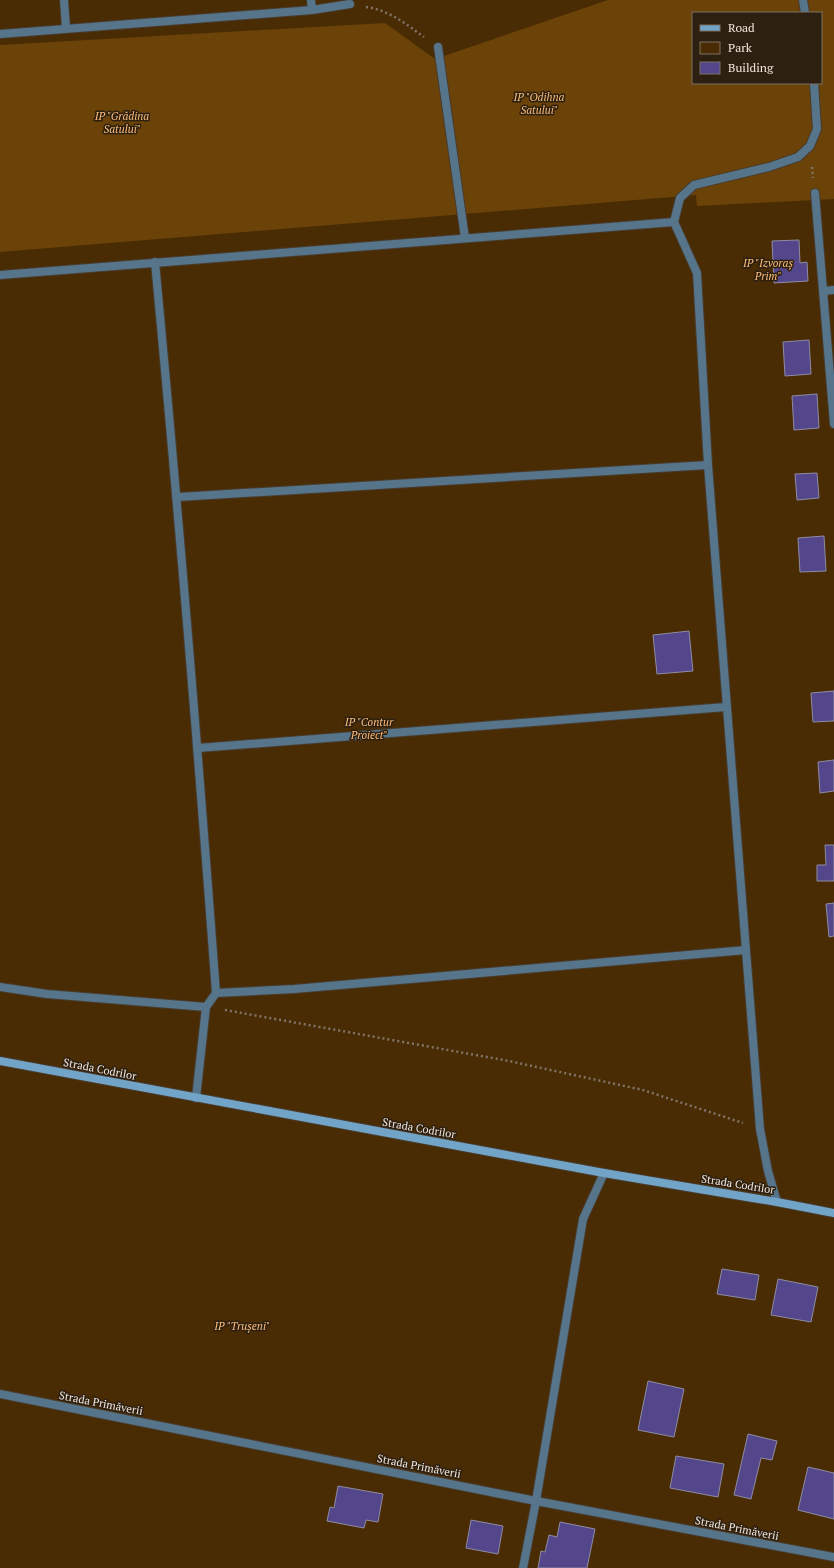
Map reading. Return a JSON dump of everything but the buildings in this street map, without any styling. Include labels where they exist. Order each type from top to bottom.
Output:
[{"type":"street","points":[[64,0],[66,28]]},
{"type":"street","points":[[311,0],[312,10]]},
{"type":"street","points":[[803,0],[805,12]]},
{"type":"street","points":[[0,34],[312,10],[350,4]]},
{"type":"street","points":[[438,47],[465,238]]},
{"type":"street","points":[[777,1202],[768,1171],[760,1129],[708,465],[697,273],[674,222],[680,198],[694,185],[769,167],[798,158],[810,146],[817,129],[814,84]]},
{"type":"street","points":[[815,193],[834,424]]},
{"type":"street","points":[[0,275],[674,222]]},
{"type":"street","points":[[154,262],[178,497],[216,993],[206,1007],[196,1098]]},
{"type":"street","points":[[823,291],[834,290]]},
{"type":"street","points":[[178,497],[708,465]]},
{"type":"street","points":[[198,748],[726,706]]},
{"type":"street","points":[[216,993],[294,989],[746,950]]},
{"type":"street","points":[[0,987],[47,994],[206,1007]]},
{"type":"street","name":"Strada Codrilor","points":[[0,1061],[604,1173],[834,1213]]},
{"type":"street","points":[[522,1568],[536,1501],[583,1219],[604,1173]]},
{"type":"street","name":"Strada Primăverii","points":[[0,1394],[536,1501],[834,1557]]},
{"type":"path","points":[[350,4],[380,9],[401,20],[438,47]]},
{"type":"path","points":[[810,146],[815,193]]},
{"type":"path","points":[[206,1007],[509,1061],[643,1090],[760,1129]]},
{"type":"green space","points":[[0,0],[834,0],[834,1568],[0,1568]]},
{"type":"green space","points":[[608,0],[834,0],[834,199],[697,206],[696,195],[0,252],[0,45],[385,23],[435,59]]},
{"type":"park label","name":"IP \"Odihna Satului\"","points":[[539,103]]},
{"type":"park label","name":"IP \"Grădina Satului\"","points":[[122,122]]},
{"type":"park label","name":"IP \"Izvoraș Prim\"","points":[[768,269]]},
{"type":"park label","name":"IP \"Contur Proiect\"","points":[[369,728]]},
{"type":"park label","name":"IP \"Trușeni\"","points":[[242,1326]]}]
